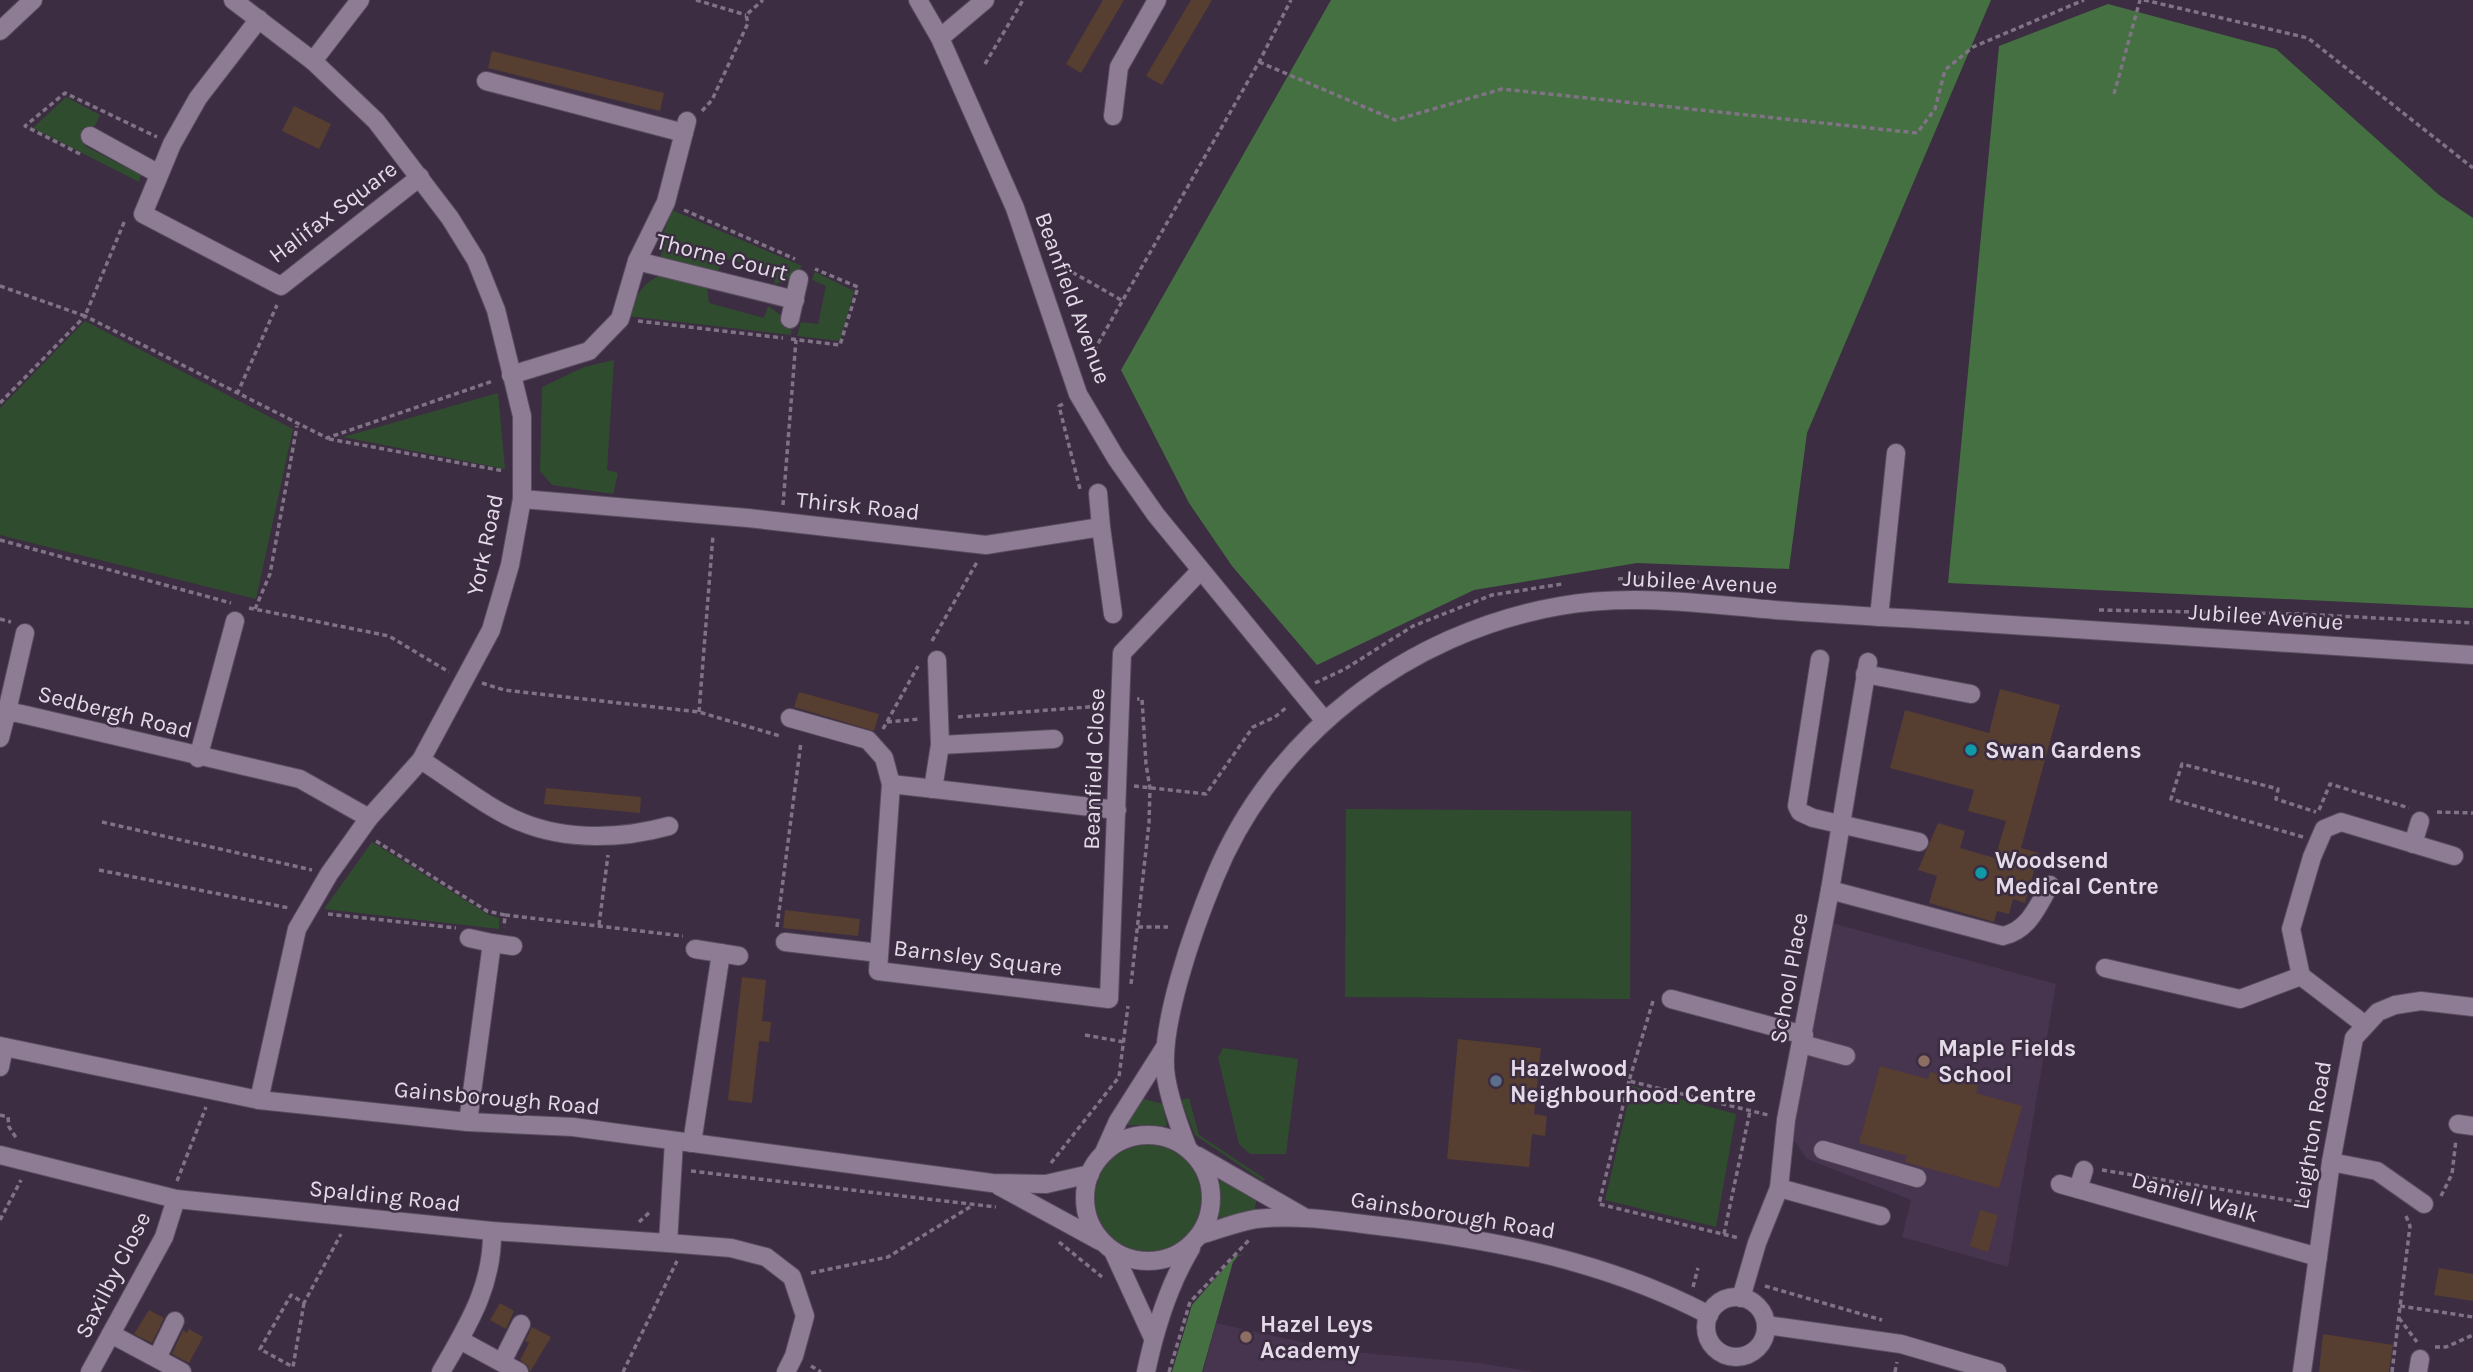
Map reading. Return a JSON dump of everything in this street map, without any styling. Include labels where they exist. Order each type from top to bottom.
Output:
[{"type":"street","points":[[0,31],[33,0]]},
{"type":"street","name":"York Road","points":[[233,0],[313,61],[376,121],[420,177],[476,260],[496,310],[522,416],[522,499],[510,565],[491,630],[421,760],[365,824],[329,874],[297,929],[259,1100]]},
{"type":"street","points":[[313,61],[360,0]]},
{"type":"street","name":"Beanfield Avenue","points":[[918,0],[940,38],[1016,208],[1082,399],[1116,458],[1199,572],[1325,720]]},
{"type":"street","points":[[940,38],[985,0]]},
{"type":"street","points":[[1113,116],[1119,67],[1157,0]]},
{"type":"street","points":[[143,214],[172,144],[198,98],[259,19]]},
{"type":"street","points":[[486,81],[685,128],[666,202],[637,261],[620,319],[589,351],[511,375]]},
{"type":"street","points":[[90,136],[159,174]]},
{"type":"street","name":"Halifax Square","points":[[143,214],[281,286],[420,177]]},
{"type":"street","name":"Thorne Court","points":[[637,261],[794,300]]},
{"type":"street","points":[[790,319],[799,279]]},
{"type":"street","points":[[1880,617],[1896,453]]},
{"type":"street","points":[[1098,493],[1113,614]]},
{"type":"street","name":"Thirsk Road","points":[[522,499],[714,515],[986,545],[1101,527]]},
{"type":"street","name":"Beanfield Close","points":[[1109,999],[1122,653],[1199,572]]},
{"type":"street","name":"Jubilee Avenue","points":[[1191,1151],[1177,1121],[1165,1075],[1165,1047],[1194,928],[1224,853],[1257,797],[1290,755],[1325,720],[1381,677],[1418,655],[1504,620],[1561,605],[1687,601],[1880,617],[2473,655]]},
{"type":"street","name":"Sedbergh Road","points":[[198,758],[235,621]]},
{"type":"street","points":[[7,711],[25,633]]},
{"type":"street","points":[[1820,659],[1796,801],[1800,812],[1919,842]]},
{"type":"street","points":[[933,789],[940,746],[937,660]]},
{"type":"street","name":"School Place","points":[[1741,1298],[1757,1243],[1779,1188],[1786,1120],[1830,890],[1867,668],[1971,694]]},
{"type":"street","name":"Sedbergh Road","points":[[0,738],[7,711],[198,758],[300,779],[365,824]]},
{"type":"street","points":[[790,718],[868,740],[884,758],[891,784],[1117,810]]},
{"type":"street","points":[[940,746],[1054,739]]},
{"type":"street","points":[[421,760],[520,822],[561,834],[634,836],[668,826]]},
{"type":"street","name":"Barnsley Square","points":[[891,784],[878,971],[1109,999]]},
{"type":"street","points":[[2413,844],[2421,814]]},
{"type":"street","points":[[2365,1025],[2301,976],[2291,929],[2312,857],[2324,829],[2341,822],[2454,856]]},
{"type":"street","points":[[1830,890],[2003,936],[2018,933],[2031,918],[2050,885]]},
{"type":"street","points":[[781,937],[879,953]]},
{"type":"street","points":[[468,1122],[502,940],[469,939]]},
{"type":"street","points":[[695,949],[739,956]]},
{"type":"street","points":[[692,1143],[721,953]]},
{"type":"street","points":[[2105,968],[2240,999],[2301,976]]},
{"type":"street","points":[[1671,999],[1846,1056]]},
{"type":"street","name":"Leighton Road","points":[[2302,1372],[2331,1162],[2354,1038],[2378,1012],[2395,1005],[2421,1001],[2473,1007]]},
{"type":"street","points":[[0,1067],[2,1046]]},
{"type":"street","name":"Gainsborough Road","points":[[2,1046],[259,1100],[468,1122],[573,1127],[992,1182],[1046,1184],[1090,1174]]},
{"type":"street","name":"Jubilee Avenue","points":[[1104,1152],[1118,1121],[1165,1047]]},
{"type":"street","points":[[1146,1372],[1153,1338],[1178,1269],[1209,1215],[1211,1193],[1206,1172],[1191,1151],[1172,1140],[1145,1135],[1119,1142],[1104,1152],[1090,1174],[1084,1199],[1087,1217],[1108,1247],[1153,1338]]},
{"type":"street","points":[[674,1141],[674,1245]]},
{"type":"street","points":[[1823,1150],[1917,1178]]},
{"type":"street","name":"Gainsborough Road","points":[[1191,1151],[1304,1217]]},
{"type":"street","name":"Spalding Road","points":[[0,1155],[176,1191],[350,1217],[731,1248],[766,1256],[792,1277]]},
{"type":"street","points":[[2331,1162],[2377,1171],[2424,1204]]},
{"type":"street","points":[[2078,1189],[2084,1170]]},
{"type":"street","name":"Gainsborough Road","points":[[992,1182],[1108,1247]]},
{"type":"street","name":"Daniell Walk","points":[[2060,1184],[2318,1257]]},
{"type":"street","points":[[1779,1188],[1881,1216]]},
{"type":"street","name":"Saxilby Close","points":[[90,1372],[164,1237],[176,1191]]},
{"type":"street","name":"Gainsborough Road","points":[[1197,1238],[1254,1219],[1304,1217],[1464,1237],[1578,1261],[1667,1293],[1709,1314]]},
{"type":"street","points":[[441,1372],[484,1290],[492,1265],[492,1230]]},
{"type":"street","points":[[1108,1247],[1143,1262],[1162,1260],[1180,1253],[1197,1238]]},
{"type":"street","points":[[786,1372],[794,1356],[805,1316],[792,1277]]},
{"type":"street","points":[[1741,1298],[1758,1307],[1766,1325],[1765,1335],[1754,1351],[1725,1364],[1707,1334],[1709,1314],[1722,1301],[1741,1298]]},
{"type":"street","points":[[157,1358],[175,1321]]},
{"type":"street","points":[[502,1362],[521,1324]]},
{"type":"street","points":[[1766,1325],[1901,1344],[1997,1372]]},
{"type":"street","points":[[111,1334],[182,1372]]},
{"type":"street","points":[[460,1340],[519,1372]]},
{"type":"path","points":[[696,0],[746,15]]},
{"type":"path","points":[[746,15],[763,0]]},
{"type":"path","points":[[985,64],[1023,0]]},
{"type":"path","points":[[1098,493],[1083,496],[1080,491],[1059,406],[1082,399],[1092,354],[1259,62],[1291,0]]},
{"type":"path","points":[[1259,62],[1395,120],[1502,89],[1917,132],[1935,109],[1945,70],[1973,47],[2084,0]]},
{"type":"path","points":[[2114,94],[2142,0],[2308,38],[2473,168]]},
{"type":"path","points":[[685,128],[712,100],[748,23],[746,15]]},
{"type":"path","points":[[0,403],[85,316],[126,219],[143,214]]},
{"type":"path","points":[[1064,273],[1072,271],[1123,300]]},
{"type":"path","points":[[0,286],[85,316],[297,426],[327,438],[522,475]]},
{"type":"path","points":[[237,394],[279,302],[281,286]]},
{"type":"path","points":[[781,523],[796,340]]},
{"type":"path","points":[[327,438],[511,375]]},
{"type":"path","points":[[235,621],[255,609],[270,573],[297,426]]},
{"type":"path","points":[[699,712],[714,515]]},
{"type":"path","points":[[466,678],[504,690],[699,712],[788,738]]},
{"type":"path","points":[[1142,699],[1150,788],[1139,927],[1168,928]]},
{"type":"path","points":[[887,722],[1120,705]]},
{"type":"path","points":[[1118,785],[1206,794],[1253,727],[1284,709]]},
{"type":"path","points":[[781,937],[800,742],[812,744]]},
{"type":"path","points":[[2302,837],[2171,799],[2182,764],[2278,789],[2276,799],[2318,812],[2330,784],[2421,814],[2473,813]]},
{"type":"path","points":[[102,822],[329,874]]},
{"type":"path","points":[[365,824],[487,911],[505,915],[502,940]]},
{"type":"path","points":[[599,925],[611,835]]},
{"type":"path","points":[[1671,999],[1651,1001],[1600,1204],[1757,1243]]},
{"type":"path","points":[[1085,1035],[1124,1042]]},
{"type":"path","points":[[1048,1175],[1049,1164],[1119,1077]]},
{"type":"path","points":[[1629,1081],[1786,1120]]},
{"type":"path","points":[[176,1191],[206,1109],[202,1102]]},
{"type":"path","points":[[1724,1234],[1751,1111]]},
{"type":"path","points":[[0,1115],[8,1117]]},
{"type":"path","points":[[2424,1204],[2440,1199],[2452,1174],[2465,1125]]},
{"type":"path","points":[[0,1220],[30,1163]]},
{"type":"path","points":[[2084,1170],[2095,1169],[2325,1207]]},
{"type":"path","points":[[688,1178],[691,1170],[1000,1208]]},
{"type":"path","points":[[792,1277],[888,1257],[972,1205]]},
{"type":"path","points":[[2392,1372],[2410,1226],[2406,1214]]},
{"type":"path","points":[[304,1303],[290,1295],[260,1349],[293,1367],[304,1303],[350,1217]]},
{"type":"path","points":[[1169,1372],[1190,1302],[1250,1240]]},
{"type":"path","points":[[1057,1241],[1109,1284]]},
{"type":"path","points":[[623,1372],[675,1270],[674,1245]]},
{"type":"path","points":[[1746,1280],[1905,1327],[1901,1344]]},
{"type":"path","points":[[2400,1306],[2473,1317]]},
{"type":"path","points":[[2399,1318],[2423,1356],[2473,1335]]},
{"type":"shaded area","name":"Maple Fields School","points":[[1828,922],[2056,984],[2008,1267],[1902,1237],[1911,1200],[1807,1159],[1792,1138]]},
{"type":"shaded area","name":"Hazel Leys Academy","points":[[1216,1323],[1342,1351],[1480,1363],[1534,1372],[1203,1372]]},
{"type":"green space","points":[[1331,0],[1991,0],[1807,433],[1789,569],[1637,563],[1474,590],[1317,665],[1232,566],[1189,503],[1121,370]]},
{"type":"green space","points":[[2108,4],[2276,49],[2439,195],[2473,218],[2473,608],[1948,583],[1999,46]]},
{"type":"green space","points":[[66,97],[100,115],[85,146],[141,175],[139,182],[33,128]]},
{"type":"green space","points":[[672,210],[802,266],[790,281],[774,284],[777,271],[723,258],[718,272],[661,257],[662,237]]},
{"type":"green space","points":[[815,272],[854,291],[840,341],[797,336],[801,322],[818,324],[826,286],[812,280]]},
{"type":"green space","points":[[664,275],[707,287],[709,303],[764,318],[768,306],[792,323],[791,335],[628,316],[641,290],[651,280]]},
{"type":"green space","points":[[85,321],[293,429],[256,599],[0,535],[0,408]]},
{"type":"green space","points":[[614,360],[607,470],[618,473],[613,494],[552,485],[540,471],[542,387],[584,367]]},
{"type":"green space","points":[[498,393],[505,469],[343,437]]},
{"type":"green space","points":[[1346,809],[1631,811],[1630,999],[1345,997]]},
{"type":"green space","points":[[372,842],[489,915],[499,918],[499,929],[324,909]]},
{"type":"green space","points":[[1223,1048],[1298,1059],[1286,1154],[1250,1154],[1239,1144],[1218,1058]]},
{"type":"green space","points":[[1632,1086],[1736,1114],[1716,1227],[1605,1200]]},
{"type":"green space","points":[[1140,1098],[1163,1104],[1167,1126],[1127,1125]]},
{"type":"green space","points":[[1189,1098],[1199,1135],[1265,1179],[1263,1181],[1195,1135],[1181,1100]]},
{"type":"green space","points":[[1148,1145],[1168,1149],[1185,1161],[1197,1178],[1201,1198],[1197,1218],[1185,1235],[1168,1247],[1148,1251],[1128,1247],[1111,1235],[1099,1218],[1095,1198],[1099,1178],[1111,1161],[1128,1149]]},
{"type":"green space","points":[[1220,1179],[1257,1198],[1254,1212],[1219,1218]]},
{"type":"green space","points":[[1246,1254],[1238,1256],[1233,1262],[1202,1372],[1172,1372],[1192,1305],[1235,1256]]},
{"type":"building","points":[[1103,0],[1124,0],[1081,73],[1066,64]]},
{"type":"building","points":[[1191,0],[1212,0],[1162,85],[1146,76]]},
{"type":"building","points":[[492,51],[664,93],[660,111],[488,68]]},
{"type":"building","points":[[294,106],[331,124],[319,149],[282,131]]},
{"type":"building","name":"Swan Gardens","points":[[2000,689],[2060,705],[2021,848],[2039,853],[2025,903],[2013,899],[2009,914],[1997,911],[1994,922],[1929,903],[1937,876],[1918,870],[1938,823],[1965,831],[1960,848],[1995,858],[2006,821],[1968,811],[1974,790],[1890,768],[1905,710],[1989,733]]},
{"type":"building","points":[[799,692],[879,714],[874,731],[794,707]]},
{"type":"building","points":[[546,788],[641,797],[640,813],[544,804]]},
{"type":"building","points":[[785,910],[860,919],[858,936],[783,928]]},
{"type":"building","points":[[742,977],[766,980],[762,1021],[771,1022],[769,1042],[759,1041],[752,1103],[728,1100]]},
{"type":"building","name":"Hazelwood Neighbourhood Centre","points":[[1458,1039],[1541,1048],[1534,1114],[1547,1116],[1545,1136],[1532,1134],[1529,1167],[1447,1159]]},
{"type":"building","points":[[1880,1066],[1928,1079],[1930,1072],[1978,1085],[1976,1093],[2022,1106],[1999,1188],[1905,1162],[1907,1156],[1859,1143]]},
{"type":"building","points":[[1980,1210],[1998,1215],[1988,1252],[1970,1246]]},
{"type":"building","points":[[2439,1268],[2473,1274],[2473,1301],[2434,1295]]},
{"type":"building","points":[[500,1303],[514,1311],[506,1329],[490,1320]]},
{"type":"building","points":[[149,1310],[164,1318],[152,1343],[134,1334]]},
{"type":"building","points":[[532,1327],[551,1337],[530,1372],[528,1366],[520,1360],[529,1343],[525,1341]]},
{"type":"building","points":[[189,1329],[203,1337],[189,1363],[172,1354],[183,1330],[187,1333]]},
{"type":"building","points":[[2323,1334],[2393,1345],[2389,1372],[2319,1372]]},
{"type":"place","name":"Swan Gardens","points":[[1971,750]]},
{"type":"place","name":"Woodsend Medical Centre","points":[[1981,873]]},
{"type":"place","name":"Maple Fields School","points":[[1924,1061]]},
{"type":"place","name":"Hazelwood Neighbourhood Centre","points":[[1496,1081]]},
{"type":"place","name":"Hazel Leys Academy","points":[[1246,1337]]}]
